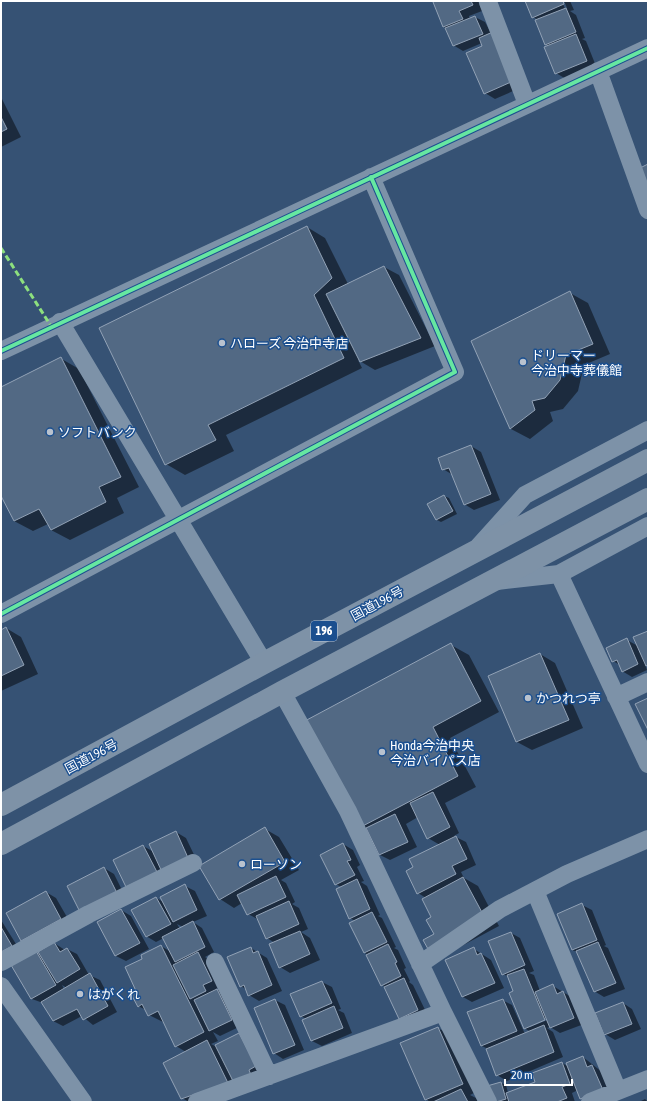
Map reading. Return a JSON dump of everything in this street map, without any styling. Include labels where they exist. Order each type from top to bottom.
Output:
[{"type":"highway","name":"国道196号","points":[[1,805],[264,663],[648,460]]},
{"type":"highway","points":[[1,844],[282,692],[648,500]]},
{"type":"street","points":[[488,2],[527,104]]},
{"type":"street","points":[[1,351],[60,322],[598,71],[646,54]]},
{"type":"street","points":[[598,71],[648,210]]},
{"type":"street","points":[[1,614],[455,372],[371,177]]},
{"type":"street","points":[[60,322],[264,663]]},
{"type":"street","points":[[473,552],[525,495],[648,430]]},
{"type":"street","points":[[493,582],[558,574],[648,526]]},
{"type":"street","points":[[558,574],[648,764]]},
{"type":"street","points":[[616,697],[648,682]]},
{"type":"street","points":[[282,692],[348,811],[443,1012],[488,1102]]},
{"type":"street","points":[[420,964],[500,910],[567,874],[648,839]]},
{"type":"street","points":[[1,962],[89,914],[193,863]]},
{"type":"street","points":[[535,891],[618,1091]]},
{"type":"street","points":[[215,962],[269,1076]]},
{"type":"street","points":[[1,986],[83,1102]]},
{"type":"street","points":[[197,1102],[443,1012]]},
{"type":"street","points":[[590,1102],[648,1079]]},
{"type":"building","points":[[471,1],[473,5],[459,11],[463,19],[443,27],[433,2]]},
{"type":"building","points":[[525,1],[563,1],[564,4],[532,18]]},
{"type":"building","points":[[566,8],[576,32],[545,45],[535,20]]},
{"type":"building","points":[[475,16],[483,34],[453,46],[445,28]]},
{"type":"building","points":[[495,31],[511,82],[484,94],[466,53],[482,46],[479,38]]},
{"type":"building","points":[[576,34],[587,61],[555,74],[544,47]]},
{"type":"building","points":[[1,117],[7,129],[1,132]]},
{"type":"building","points":[[648,164],[648,188],[640,168]]},
{"type":"building","name":"ハローズ 今治中寺店","points":[[307,226],[332,278],[314,295],[344,358],[208,425],[216,440],[165,465],[99,328]]},
{"type":"building","points":[[384,266],[421,338],[360,362],[326,294]]},
{"type":"building","name":"ドリーマー 今治中寺葬儀館","points":[[570,291],[593,344],[566,355],[560,380],[545,398],[532,401],[535,410],[510,429],[471,341]]},
{"type":"building","name":"ソフトバンク","points":[[61,357],[121,477],[99,487],[106,502],[51,530],[39,509],[14,521],[1,496],[1,387]]},
{"type":"building","points":[[471,445],[491,494],[464,505],[449,468],[442,470],[438,458]]},
{"type":"building","points":[[444,495],[453,511],[436,520],[427,504]]},
{"type":"building","points":[[6,627],[24,665],[1,676],[1,630]]},
{"type":"building","points":[[648,631],[648,665],[646,666],[633,637]]},
{"type":"building","points":[[627,638],[638,664],[622,672],[617,660],[612,662],[606,648]]},
{"type":"building","name":"Honda今治中央 今治バイパス店","points":[[451,643],[481,701],[433,727],[458,776],[359,828],[303,722]]},
{"type":"building","name":"かつれつ亭","points":[[540,653],[569,720],[516,742],[488,676]]},
{"type":"building","points":[[648,698],[648,730],[635,704]]},
{"type":"building","points":[[433,792],[450,827],[427,839],[410,803]]},
{"type":"building","points":[[395,814],[408,842],[379,855],[366,828]]},
{"type":"building","name":"ローソン","points":[[265,827],[285,862],[219,900],[199,866]]},
{"type":"building","points":[[176,831],[189,860],[162,872],[149,844]]},
{"type":"building","points":[[456,836],[467,859],[452,866],[456,874],[417,894],[406,871],[413,867],[409,859]]},
{"type":"building","points":[[343,843],[351,860],[347,861],[355,875],[335,885],[320,855]]},
{"type":"building","points":[[143,845],[157,872],[126,887],[113,860]]},
{"type":"building","points":[[104,867],[118,895],[81,914],[67,886]]},
{"type":"building","points":[[276,876],[286,897],[247,915],[237,895]]},
{"type":"building","points":[[463,877],[485,918],[428,949],[423,940],[434,934],[426,920],[431,917],[422,899]]},
{"type":"building","points":[[357,879],[370,909],[349,919],[336,889]]},
{"type":"building","points":[[185,884],[197,910],[173,922],[160,897]]},
{"type":"building","points":[[46,891],[61,919],[21,941],[6,913]]},
{"type":"building","points":[[156,897],[171,924],[146,937],[131,910]]},
{"type":"building","points":[[289,901],[299,924],[266,939],[256,916]]},
{"type":"building","points":[[582,903],[597,940],[572,950],[557,914]]},
{"type":"building","points":[[121,909],[140,943],[115,956],[97,922]]},
{"type":"building","points":[[372,912],[387,942],[364,953],[349,923]]},
{"type":"building","points":[[193,921],[205,947],[175,962],[162,937]]},
{"type":"building","points":[[1,927],[12,946],[1,952]]},
{"type":"building","points":[[300,931],[310,954],[279,968],[269,944]]},
{"type":"building","points":[[511,932],[525,965],[502,975],[488,941]]},
{"type":"building","points":[[54,942],[60,952],[67,948],[80,969],[57,983],[38,952]]},
{"type":"building","points":[[598,942],[616,983],[594,992],[576,951]]},
{"type":"building","points":[[388,944],[397,962],[395,963],[401,976],[381,986],[366,955]]},
{"type":"building","points":[[161,945],[204,1032],[175,1047],[158,1011],[148,1016],[142,1004],[138,1007],[131,994],[136,991],[125,967],[142,959],[141,955]]},
{"type":"building","points":[[251,947],[253,953],[258,951],[272,985],[248,996],[244,985],[240,987],[227,957]]},
{"type":"building","points":[[474,947],[477,955],[481,953],[495,983],[462,997],[445,960]]},
{"type":"building","points":[[36,951],[56,985],[31,999],[11,965]]},
{"type":"building","points":[[198,952],[212,981],[203,985],[206,991],[190,999],[173,965]]},
{"type":"building","points":[[524,969],[545,1020],[524,1029],[509,993],[513,991],[507,975]]},
{"type":"building","points":[[90,973],[108,1006],[83,1020],[77,1009],[53,1021],[41,1002]]},
{"type":"building","points":[[404,978],[418,1010],[399,1019],[384,987]]},
{"type":"building","points":[[322,981],[332,1003],[300,1017],[290,994]]},
{"type":"building","points":[[553,984],[557,994],[563,991],[574,1018],[550,1028],[535,992]]},
{"type":"building","points":[[217,989],[232,1020],[209,1031],[194,1000]]},
{"type":"building","points":[[275,999],[295,1045],[273,1054],[254,1008]]},
{"type":"building","points":[[503,999],[517,1031],[481,1046],[467,1012]]},
{"type":"building","points":[[623,1002],[632,1024],[604,1035],[595,1013]]},
{"type":"building","points":[[334,1006],[343,1028],[311,1041],[302,1020]]},
{"type":"building","points":[[544,1025],[554,1052],[496,1076],[486,1049]]},
{"type":"building","points":[[438,1027],[463,1084],[425,1100],[400,1043]]},
{"type":"building","points":[[239,1033],[256,1066],[249,1070],[251,1075],[234,1083],[215,1045]]},
{"type":"building","points":[[207,1040],[228,1083],[181,1099],[163,1063]]},
{"type":"building","points":[[583,1056],[587,1067],[592,1065],[603,1090],[580,1099],[566,1063]]},
{"type":"building","points":[[562,1062],[570,1084],[562,1087],[567,1098],[557,1102],[509,1102],[506,1093],[535,1082],[532,1073]]},
{"type":"building","points":[[501,1082],[506,1099],[496,1102],[487,1086]]},
{"type":"building","points":[[461,1089],[468,1102],[433,1102]]},
{"type":"marked path","points":[[1,248],[51,326]]},
{"type":"cycle path","points":[[1,351],[648,48]]},
{"type":"cycle path","points":[[1,614],[455,372],[371,177]]},
{"type":"place","name":"ハローズ 今治中寺店","points":[[222,343]]},
{"type":"place","name":"ドリーマー 今治中寺葬儀館","points":[[523,362]]},
{"type":"place","name":"ソフトバンク","points":[[50,432]]},
{"type":"place","name":"かつれつ亭","points":[[528,698]]},
{"type":"place","name":"Honda今治中央 今治バイパス店","points":[[382,752]]},
{"type":"place","name":"ローソン","points":[[242,864]]},
{"type":"place","name":"はがくれ","points":[[80,994]]}]
